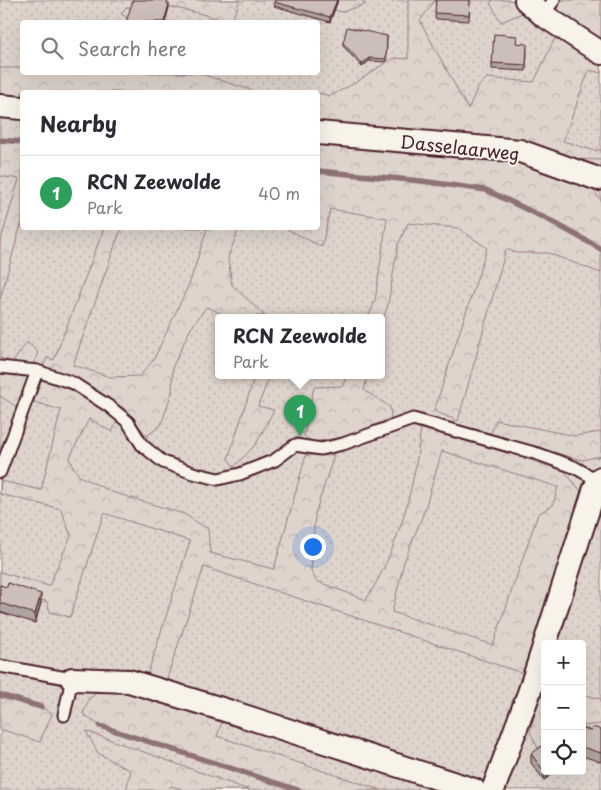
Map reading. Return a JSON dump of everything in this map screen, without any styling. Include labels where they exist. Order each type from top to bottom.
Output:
[{"type":"street","points":[[526,0],[549,7],[601,53]]},
{"type":"street","points":[[0,106],[20,108]]},
{"type":"street","name":"Dasselaarweg","points":[[320,133],[520,151],[600,183]]},
{"type":"street","points":[[494,790],[529,693],[594,488],[600,479]]},
{"type":"street","points":[[72,680],[129,681],[474,790]]},
{"type":"lane","points":[[0,367],[37,371],[74,383],[110,407],[128,422],[142,445],[163,462],[193,473],[218,478],[240,474],[274,460],[295,445],[320,449],[343,444],[413,419],[538,454],[600,479]]},
{"type":"lane","points":[[0,472],[37,371]]},
{"type":"lane","points":[[0,666],[72,680],[64,715]]},
{"type":"green space","points":[[0,0],[601,0],[601,790],[0,790]]},
{"type":"green space","points":[[145,0],[240,0],[232,20],[224,20],[160,5],[137,20],[131,20],[121,14],[126,7],[143,9]]},
{"type":"green space","points":[[301,0],[361,0],[366,4],[342,12]]},
{"type":"green space","points":[[408,0],[435,0],[420,21],[468,109],[478,87],[487,78],[534,82],[557,34],[601,59],[601,73],[589,70],[563,141],[592,150],[601,150],[601,160],[576,159],[527,143],[320,124],[320,94],[330,96],[355,83],[393,58],[408,59]]},
{"type":"green space","points":[[493,0],[511,0],[527,11],[501,22],[490,3]]},
{"type":"green space","points":[[556,0],[601,0],[601,43],[550,9]]},
{"type":"green space","points":[[0,68],[20,68],[20,75],[204,75],[251,90],[20,90],[20,97],[0,95]]},
{"type":"green space","points":[[0,116],[20,118],[20,228],[0,299],[0,243],[19,179],[0,176]]},
{"type":"green space","points":[[320,143],[522,159],[587,182],[601,200],[601,273],[548,253],[517,253],[506,249],[458,421],[434,411],[487,248],[458,228],[408,223],[398,245],[385,314],[369,314],[375,301],[387,218],[330,209],[322,247],[289,230],[320,230]]},
{"type":"green space","points":[[103,230],[122,230],[73,365],[110,377],[140,376],[154,359],[190,282],[206,230],[238,230],[228,258],[232,285],[263,314],[223,314],[206,307],[190,330],[173,366],[172,392],[161,425],[147,436],[124,408],[75,379],[43,366],[47,358],[54,360]]},
{"type":"green space","points":[[27,342],[38,352],[17,407],[0,396],[0,358],[13,362]]},
{"type":"green space","points":[[254,379],[268,379],[258,406],[274,410],[256,444],[234,467],[228,459]]},
{"type":"green space","points":[[346,379],[367,379],[364,390],[390,407],[391,418],[349,436],[313,442],[304,436],[314,387],[343,386]]},
{"type":"green space","points":[[41,380],[72,390],[119,418],[112,432],[89,419],[69,459],[79,476],[112,492],[184,514],[208,529],[210,553],[274,569],[306,455],[334,455],[315,514],[311,571],[316,581],[366,600],[388,559],[404,516],[415,472],[421,426],[564,471],[585,496],[525,674],[204,567],[166,681],[147,676],[190,541],[104,513],[70,617],[50,612],[47,602],[0,587],[0,572],[49,586],[71,536],[61,509],[0,494],[1,481],[41,490],[61,410],[34,402]],"holes":[[[442,451],[558,487],[553,505],[538,514],[493,645],[392,612],[404,562],[424,512]]]},
{"type":"green space","points":[[496,420],[575,436],[601,432],[601,456],[582,460],[490,435]]},
{"type":"green space","points":[[101,689],[117,689],[222,722],[217,736],[381,790],[298,790],[100,726],[83,714],[89,699]]},
{"type":"green space","points":[[541,693],[541,746],[538,748],[530,732]]},
{"type":"green space","points":[[0,695],[41,707],[52,714],[40,742],[0,729]]},
{"type":"green space","points":[[586,695],[601,699],[601,724],[586,726]]},
{"type":"green space","points":[[86,731],[249,790],[186,790],[171,786],[167,790],[126,790],[131,771],[98,753]]},
{"type":"building","points":[[133,0],[168,0],[167,4],[169,4],[165,20],[127,20]]},
{"type":"building","points":[[275,0],[337,0],[330,17],[274,2]]},
{"type":"building","points":[[436,0],[470,0],[469,15],[435,13]]},
{"type":"building","points":[[347,27],[387,36],[386,59],[369,58],[362,64],[343,43]]},
{"type":"building","points":[[494,34],[517,36],[516,43],[527,44],[526,65],[492,63]]},
{"type":"building","points":[[8,583],[41,594],[35,614],[0,603],[0,585],[7,587]]},
{"type":"building","points":[[593,727],[601,730],[601,753],[586,748],[586,729],[591,731]]},
{"type":"building","points":[[541,747],[541,767],[531,754]]},
{"type":"waterway","points":[[0,140],[20,142]]},
{"type":"waterway","points":[[320,171],[421,181],[486,190],[549,220],[601,249]]},
{"type":"waterway","points":[[0,695],[41,707]]},
{"type":"waterway","points":[[100,726],[298,790]]},
{"type":"place","name":"RCN Zeewolde","points":[[300,436]]}]
